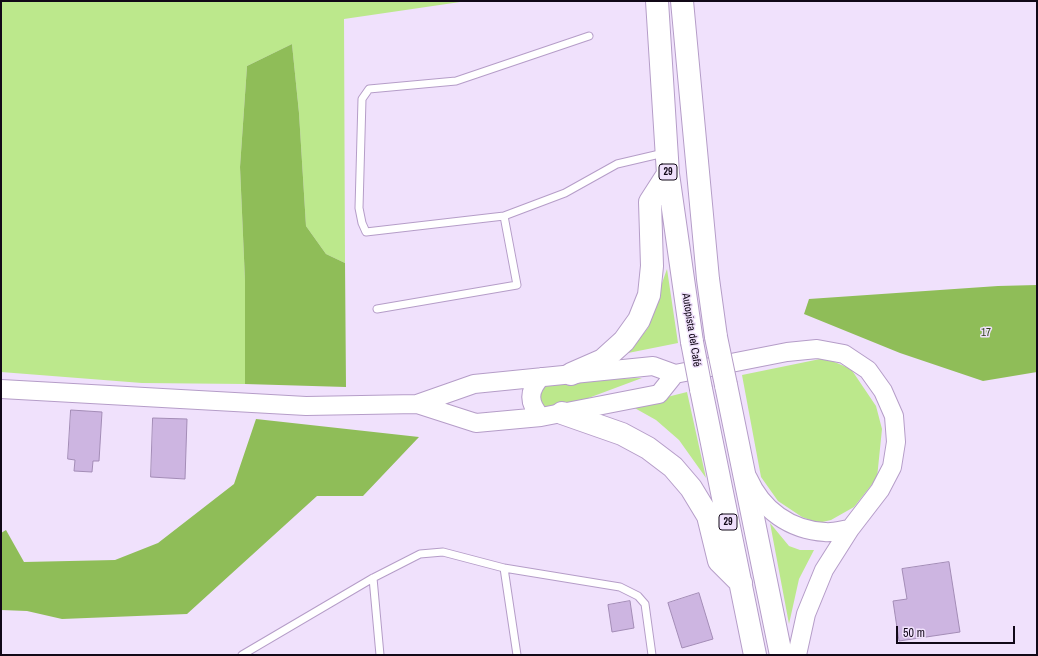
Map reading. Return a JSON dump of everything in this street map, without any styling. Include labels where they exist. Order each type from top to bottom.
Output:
[{"type":"highway","name":"Autopista del Café","points":[[657,1],[668,174],[692,342],[756,655]]},
{"type":"highway","name":"29","points":[[682,1],[708,279],[716,337],[781,655]]},
{"type":"highway","points":[[572,374],[603,360],[624,341],[639,320],[649,295],[652,266],[650,202],[668,174]]},
{"type":"highway","points":[[562,413],[622,434],[648,448],[673,467],[691,488],[708,516],[719,561],[741,583]]},
{"type":"street","points":[[1,389],[306,406],[417,404],[474,384],[653,366],[675,374],[787,352],[817,349],[844,354],[868,370],[883,391],[894,416],[896,442],[892,467],[880,490],[850,529],[824,570],[806,614],[797,655]]},
{"type":"street","points":[[417,404],[476,423],[541,417],[659,394],[675,374]]},
{"type":"street","points":[[541,377],[534,384],[531,393],[531,402],[534,410],[541,417]]},
{"type":"street","points":[[742,465],[751,486],[764,505],[782,520],[804,529],[827,533],[850,529]]},
{"type":"lane","points":[[590,36],[456,81],[369,89],[362,99],[359,208],[362,223],[366,232],[504,216],[565,193],[617,164],[666,152]]},
{"type":"lane","points":[[377,310],[517,285],[504,216]]},
{"type":"lane","points":[[242,655],[373,578],[420,554],[443,552],[504,568],[620,587],[638,596],[645,604],[652,655]]},
{"type":"lane","points":[[504,568],[517,655]]},
{"type":"lane","points":[[373,578],[380,655]]},
{"type":"green space","points":[[1,1],[467,1],[344,19],[345,263],[326,254],[306,226],[299,113],[292,44],[247,66],[240,167],[245,281],[245,384],[142,383],[1,372]]},
{"type":"green space","points":[[292,44],[299,113],[306,226],[326,254],[345,263],[346,387],[245,384],[245,281],[240,167],[247,66]]},
{"type":"green space","points":[[667,269],[678,343],[628,353],[648,328]]},
{"type":"green space","name":"17","points":[[1037,285],[1037,372],[983,381],[900,353],[804,314],[809,299],[998,286]]},
{"type":"green space","points":[[825,358],[851,369],[876,406],[882,429],[877,478],[854,507],[831,520],[818,523],[802,517],[778,501],[761,477],[742,375]]},
{"type":"green space","points":[[642,378],[551,412],[544,407],[538,398],[541,387],[557,380]]},
{"type":"green space","points":[[687,392],[706,478],[679,440],[656,420],[631,406]]},
{"type":"green space","points":[[256,419],[419,437],[363,496],[317,496],[187,614],[62,619],[27,611],[1,610],[1,533],[6,530],[24,562],[115,560],[158,543],[234,484]]},
{"type":"green space","points":[[770,523],[789,546],[800,550],[814,550],[799,579],[789,624]]},
{"type":"building","points":[[71,410],[102,412],[99,461],[93,461],[92,472],[74,471],[75,460],[68,459]]},
{"type":"building","points":[[153,418],[187,419],[185,479],[151,477]]},
{"type":"building","points":[[949,562],[960,632],[899,641],[893,601],[907,599],[902,569]]},
{"type":"building","points":[[699,593],[713,639],[682,648],[668,603]]},
{"type":"building","points":[[630,601],[634,628],[612,632],[608,605]]}]
